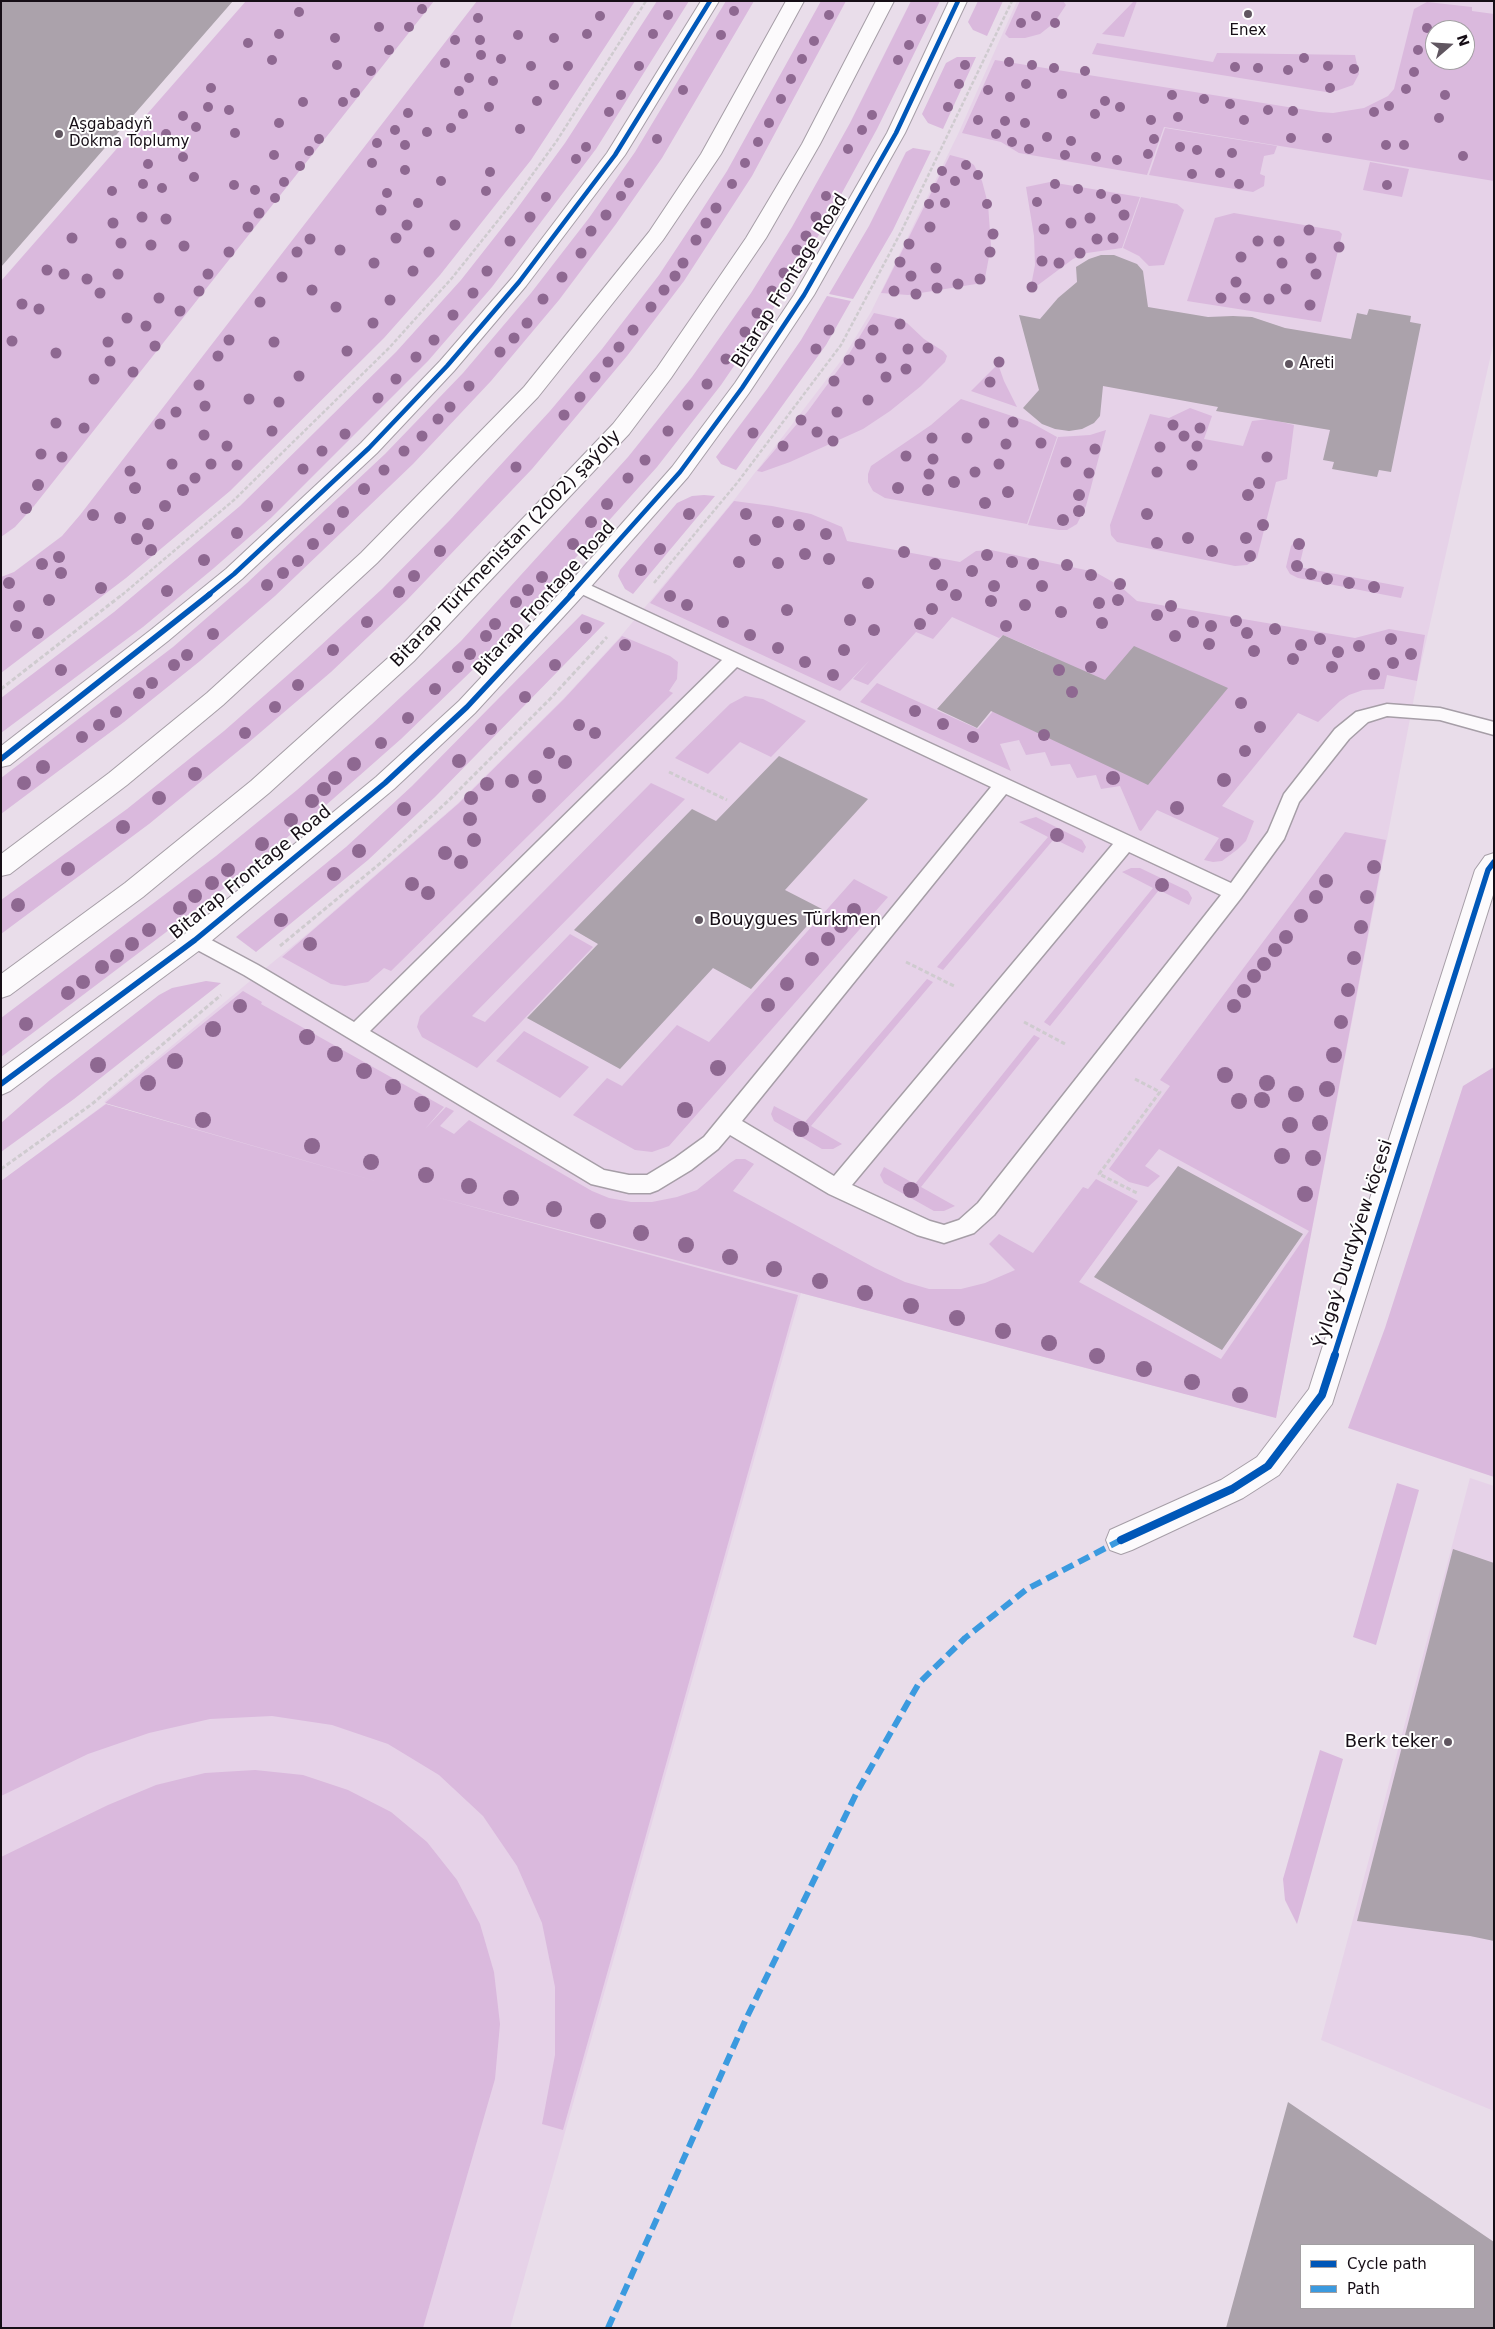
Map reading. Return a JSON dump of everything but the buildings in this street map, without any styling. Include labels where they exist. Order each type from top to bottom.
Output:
[{"type":"street","points":[[1,759],[160,635],[234,574],[369,448],[447,366],[519,282],[615,156],[710,1]]},
{"type":"street","points":[[1,867],[118,779],[215,699],[369,558],[531,392],[656,236],[711,154],[795,1]]},
{"type":"street","name":"Bitarap Türkmenistan (2002) şaýoly","points":[[1,988],[134,890],[260,787],[406,655],[621,429],[664,373],[756,238],[811,144],[885,1]]},
{"type":"street","name":"Bitarap Frontage Road","points":[[1,1084],[195,940],[392,777],[467,707],[579,586],[680,472],[742,388],[804,295],[896,133],[958,1]]},
{"type":"street","name":"Ýylgaý Durdyýew köçesi","points":[[1121,1540],[1232,1489],[1268,1466],[1322,1395],[1488,870],[1494,862]]},
{"type":"lane","points":[[579,586],[1234,893]]},
{"type":"lane","points":[[355,1033],[734,660]]},
{"type":"lane","points":[[728,1123],[837,1188],[925,1229],[944,1234],[966,1227],[986,1209],[1234,893],[1277,834],[1291,799],[1342,734],[1362,717],[1387,710],[1440,714],[1494,729]]},
{"type":"lane","points":[[195,940],[251,970],[598,1178],[629,1184],[650,1184],[683,1164],[711,1143],[1003,785]]},
{"type":"lane","points":[[837,1188],[1126,842]]},
{"type":"path","points":[[1,689],[32,667],[124,593],[234,500],[388,348],[452,278],[508,208],[556,142],[646,1]]},
{"type":"path","points":[[666,771],[727,800]]},
{"type":"path","points":[[873,945],[1160,1092],[1099,1174],[1137,1193]]},
{"type":"shaded area","points":[[246,1],[434,1],[34,506],[15,527],[1,537],[1,281]]},
{"type":"shaded area","points":[[477,1],[635,1],[531,160],[440,275],[384,338],[230,491],[126,578],[1,673],[1,577],[14,572],[62,536],[80,515]]},
{"type":"shaded area","points":[[657,1],[689,1],[596,149],[492,287],[428,361],[271,518],[214,568],[143,627],[1,733],[1,698],[114,612],[240,506],[396,352],[461,280],[565,143]]},
{"type":"shaded area","points":[[726,1],[754,1],[662,158],[616,224],[559,300],[491,381],[413,464],[275,596],[200,661],[124,722],[1,814],[1,778],[173,647],[247,583],[385,454],[463,373],[531,293],[589,218],[635,152]]},
{"type":"shaded area","points":[[821,1],[846,1],[752,176],[684,281],[627,356],[532,469],[407,600],[331,672],[149,824],[1,934],[1,900],[127,809],[224,731],[306,659],[382,589],[450,520],[550,411],[602,349],[659,275],[698,216],[727,171]]},
{"type":"shaded area","points":[[911,1],[940,1],[877,129],[820,233],[779,300],[721,385],[657,467],[490,653],[401,739],[325,806],[243,874],[1,1057],[1,1018],[216,856],[297,790],[372,724],[461,641],[628,457],[692,377],[751,293],[792,227],[850,123]]},
{"type":"shaded area","points":[[978,1],[1003,1],[987,36],[973,30],[968,22]]},
{"type":"shaded area","points":[[1017,1],[1494,1],[1494,341],[1418,677],[1276,1418],[801,1293],[510,2328],[1,2328],[1,1181],[105,1104],[193,1129],[104,1102],[313,929],[457,804],[563,699],[621,636],[734,500],[843,358],[871,312],[959,132]]},
{"type":"shaded area","points":[[1020,1],[1063,1],[1066,5],[1054,23],[1040,34],[1025,38],[1009,38],[1005,34]]},
{"type":"shaded area","points":[[1134,1],[1137,1],[1124,37],[1102,34]]},
{"type":"shaded area","points":[[1427,2],[1472,7],[1472,11],[1494,14],[1494,181],[1164,127],[1147,175],[1019,153],[1001,142],[962,133],[995,60],[1319,112],[1333,113],[1364,108],[1388,96],[1394,89],[1414,9]]},
{"type":"shaded area","points":[[1097,43],[1213,62],[1217,53],[1355,55],[1359,74],[1353,85],[1336,91],[1326,92],[1092,54]]},
{"type":"shaded area","points":[[957,57],[976,57],[943,129],[928,123],[922,114],[946,63]]},
{"type":"shaded area","points":[[1165,128],[1277,146],[1274,154],[1264,156],[1260,174],[1265,176],[1264,186],[1253,192],[1149,175]]},
{"type":"shaded area","points":[[913,148],[931,151],[893,230],[853,299],[829,294],[869,226],[906,152]]},
{"type":"shaded area","points":[[950,155],[965,159],[974,165],[982,181],[988,204],[991,246],[985,278],[976,284],[908,295],[881,293]]},
{"type":"shaded area","points":[[1370,162],[1409,169],[1402,197],[1363,190]]},
{"type":"shaded area","points":[[1050,182],[1140,197],[1122,248],[1087,253],[1073,259],[1030,291],[1035,265],[1034,236],[1026,187]]},
{"type":"shaded area","points":[[1141,197],[1177,204],[1184,210],[1164,265],[1149,266],[1139,256],[1123,248]]},
{"type":"shaded area","points":[[1234,213],[1339,231],[1342,234],[1321,322],[1187,301],[1215,218]]},
{"type":"shaded area","points":[[827,296],[851,301],[826,345],[736,470],[721,464],[716,457],[801,340]]},
{"type":"shaded area","points":[[874,313],[897,318],[907,323],[924,339],[943,351],[947,356],[945,362],[921,386],[890,411],[863,429],[790,462],[762,472],[757,471],[808,411],[846,359]]},
{"type":"shaded area","points":[[998,364],[1004,381],[1017,407],[971,391]]},
{"type":"shaded area","points":[[961,399],[1030,422],[1057,437],[1027,524],[885,498],[873,491],[868,482],[871,466],[931,425]]},
{"type":"shaded area","points":[[1190,408],[1212,416],[1204,439],[1243,446],[1252,421],[1269,419],[1294,425],[1287,479],[1276,482],[1257,558],[1247,565],[1235,566],[1117,542],[1111,535],[1110,525],[1150,414],[1169,418]]},
{"type":"shaded area","points":[[1106,430],[1086,506],[1077,524],[1067,530],[1028,525],[1058,437],[1090,435]]},
{"type":"shaded area","points":[[692,496],[715,496],[633,594],[625,589],[618,576],[620,570],[677,503]]},
{"type":"shaded area","points":[[734,501],[811,514],[842,527],[847,541],[960,562],[976,551],[991,550],[1095,572],[1120,586],[1137,601],[1355,638],[1389,629],[1425,635],[1417,681],[1387,675],[1384,689],[1363,690],[1349,695],[1318,722],[1298,713],[1222,806],[1254,821],[1246,841],[1222,861],[1204,860],[1219,838],[1157,810],[1141,831],[1139,830],[1120,786],[1101,789],[1096,775],[1077,778],[1070,764],[1051,766],[1045,752],[1026,755],[1019,740],[1000,744],[1011,771],[860,702],[877,683],[978,729],[1043,652],[1003,635],[999,638],[952,617],[933,639],[916,632],[868,685],[853,679],[870,660],[840,691],[650,603]]},
{"type":"shaded area","points":[[1294,542],[1305,542],[1299,567],[1404,587],[1401,598],[1298,578],[1290,574],[1286,567],[1291,546]]},
{"type":"shaded area","points":[[582,614],[605,623],[435,797],[368,860],[256,952],[236,937],[346,847],[412,786]]},
{"type":"shaded area","points":[[622,636],[670,656],[678,662],[677,679],[669,691],[673,693],[391,971],[384,968],[368,982],[345,986],[331,984],[282,957],[458,804],[564,699]]},
{"type":"shaded area","points":[[745,696],[763,699],[806,721],[771,757],[740,742],[708,774],[675,758],[730,704]]},
{"type":"shaded area","points":[[651,783],[685,799],[472,1016],[485,1022],[570,934],[593,947],[477,1068],[422,1037],[417,1027],[420,1016]]},
{"type":"shaded area","points":[[1036,817],[1082,840],[1086,847],[1083,853],[1054,839],[943,970],[937,967],[1048,837],[1019,822]]},
{"type":"shaded area","points":[[1345,832],[1386,840],[1276,1418],[436,1197],[798,1295],[563,2130],[542,2124],[555,2055],[555,1987],[542,1923],[517,1866],[483,1816],[439,1775],[388,1744],[332,1725],[272,1716],[210,1719],[149,1733],[88,1754],[1,1796],[1,1181],[106,1104],[386,1184],[105,1103],[243,991],[262,1002],[261,1004],[444,1107],[425,1129],[446,1107],[454,1111],[440,1126],[454,1134],[469,1120],[592,1191],[609,1198],[631,1202],[652,1202],[677,1197],[697,1190],[736,1159],[745,1159],[754,1164],[733,1191],[875,1268],[905,1282],[929,1289],[961,1289],[985,1283],[1015,1270],[989,1244],[999,1234],[1033,1253],[1083,1187],[1088,1189],[1096,1179],[1138,1201],[1079,1282],[1221,1359],[1309,1231],[1159,1149],[1145,1166],[1160,1176],[1148,1187],[1129,1182],[1109,1169],[1170,1086],[1160,1080]]},
{"type":"shaded area","points":[[1131,868],[1140,868],[1188,891],[1192,898],[1189,905],[1159,890],[1050,1026],[1044,1022],[1153,888],[1122,872]]},
{"type":"shaded area","points":[[854,879],[888,897],[669,1146],[652,1152],[635,1150],[573,1115],[607,1078],[622,1086],[677,1025],[709,1042]]},
{"type":"shaded area","points":[[927,979],[933,982],[811,1126],[842,1144],[833,1149],[822,1149],[774,1121],[771,1114],[774,1106],[805,1122]]},
{"type":"shaded area","points":[[206,981],[221,983],[74,1099],[1,1152],[1,1123],[50,1080],[159,995],[172,988]]},
{"type":"shaded area","points":[[524,1031],[589,1067],[560,1098],[496,1061]]},
{"type":"shaded area","points":[[1034,1035],[1040,1038],[921,1187],[955,1206],[944,1211],[934,1211],[884,1183],[880,1175],[884,1167],[915,1184]]},
{"type":"shaded area","points":[[1494,1067],[1494,1477],[1348,1428],[1385,1328],[1463,1086]]},
{"type":"shaded area","points":[[1470,1478],[1494,1486],[1494,2111],[1321,2040]]},
{"type":"shaded area","points":[[1397,1483],[1419,1490],[1376,1645],[1353,1637]]},
{"type":"shaded area","points":[[1320,1750],[1343,1759],[1297,1924],[1285,1900],[1283,1879]]},
{"type":"shaded area","points":[[255,1770],[303,1775],[348,1790],[391,1812],[427,1842],[457,1880],[480,1924],[494,1972],[500,2024],[495,2079],[423,2328],[1,2328],[1,1857],[108,1805],[156,1785],[205,1773]]},
{"type":"marked path","points":[[608,2328],[746,2019],[858,1790],[919,1683],[965,1638],[1027,1589],[1121,1540]]},
{"type":"cycle path","points":[[1,759],[160,635],[234,574],[369,448],[447,366],[519,282],[615,155],[710,1]]},
{"type":"cycle path","points":[[1,1084],[195,940],[385,783],[467,707],[579,586],[680,472],[742,388],[804,295],[896,133],[958,1]]},
{"type":"cycle path","points":[[1121,1540],[1232,1489],[1268,1466],[1322,1395],[1488,870],[1494,862]]},
{"type":"place","name":"Enex","points":[[1248,14]]},
{"type":"place","name":"Aşgabadyň Dokma Toplumy","points":[[59,134]]},
{"type":"place","name":"Areti","points":[[1289,364]]},
{"type":"place","name":"Bouygues Türkmen","points":[[699,920]]},
{"type":"place","name":"Berk teker","points":[[1448,1742]]}]
